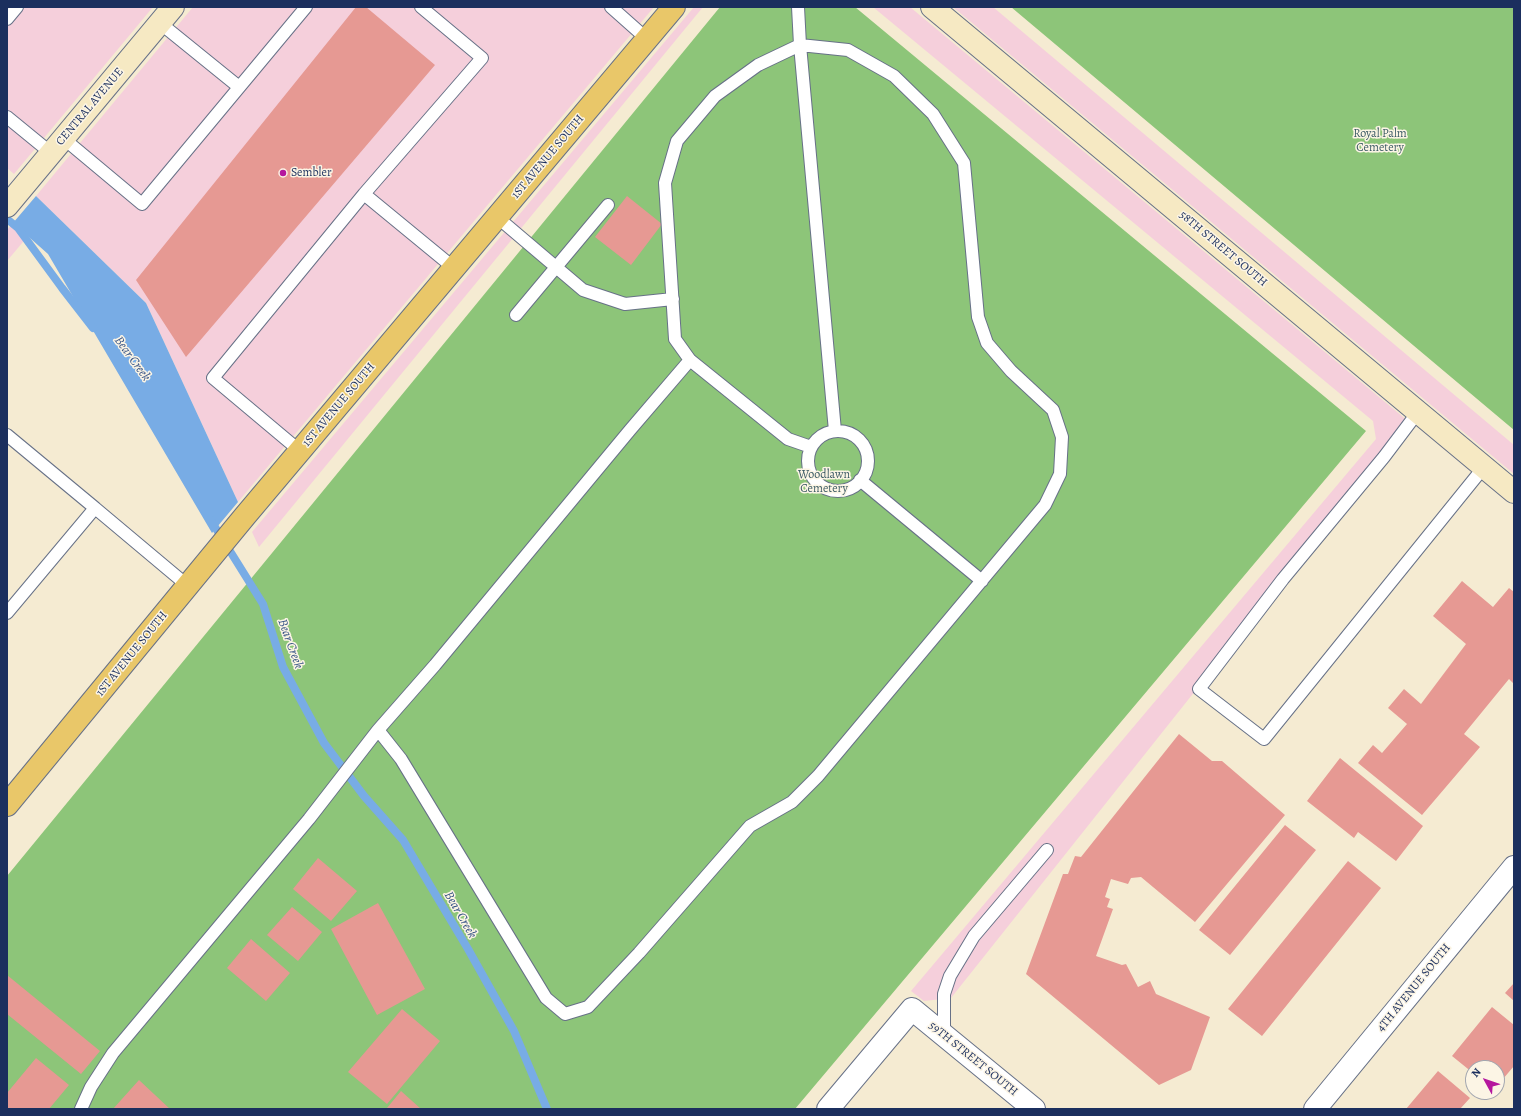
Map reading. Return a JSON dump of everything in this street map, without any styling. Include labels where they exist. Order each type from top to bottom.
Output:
[{"type":"main road","name":"1ST AVENUE SOUTH","points":[[7,805],[245,516],[674,7]]},
{"type":"street","name":"58TH STREET SOUTH","points":[[932,7],[1514,492]]},
{"type":"street","name":"CENTRAL AVENUE","points":[[7,206],[167,15]]},
{"type":"street","name":"4TH AVENUE SOUTH","points":[[1315,1109],[1514,867]]},
{"type":"street","name":"59TH STREET SOUTH","points":[[828,1109],[912,1009],[1034,1109]]},
{"type":"lane","points":[[7,19],[17,7]]},
{"type":"lane","points":[[7,117],[57,146],[142,204],[306,7]]},
{"type":"lane","points":[[300,451],[213,378],[364,194],[482,58],[421,7]]},
{"type":"lane","points":[[611,7],[647,39]]},
{"type":"lane","points":[[798,7],[800,46],[835,431]]},
{"type":"lane","points":[[167,15],[239,87]]},
{"type":"lane","points":[[378,730],[401,759],[546,998],[565,1014],[588,1007],[639,953],[750,826],[792,802],[818,776],[1045,505],[1060,474],[1062,437],[1052,410],[1011,371],[987,343],[978,317],[964,163],[933,114],[894,76],[848,50],[800,46],[758,65],[715,96],[677,141],[665,182],[675,339],[690,360],[788,439],[811,447]]},
{"type":"lane","points":[[364,194],[454,268]]},
{"type":"lane","points":[[516,315],[608,205]]},
{"type":"lane","points":[[497,217],[583,290],[625,304],[673,300]]},
{"type":"lane","points":[[81,1109],[91,1087],[113,1053],[322,803],[378,730],[435,665],[690,360]]},
{"type":"lane","points":[[1418,412],[1384,458],[1283,579],[1199,689],[1264,739],[1484,467]]},
{"type":"lane","points":[[835,431],[845,432],[854,436],[864,447],[868,462],[866,472],[860,480],[844,490],[825,488],[817,483],[811,475],[808,466],[808,456],[811,447],[817,439],[825,433],[835,431]]},
{"type":"lane","points":[[7,435],[95,508],[190,582]]},
{"type":"lane","points":[[860,480],[982,581]]},
{"type":"lane","points":[[7,613],[95,508]]},
{"type":"lane","points":[[944,1035],[944,994],[950,976],[974,936],[1047,850]]},
{"type":"shaded area","points":[[7,7],[153,7],[14,174],[7,168]]},
{"type":"shaded area","points":[[193,7],[654,7],[238,502],[146,303],[36,196]]},
{"type":"shaded area","points":[[694,7],[703,7],[259,547],[252,532]]},
{"type":"shaded area","points":[[873,7],[910,7],[1409,422],[951,998],[924,1001],[911,991],[1376,439],[1373,421]]},
{"type":"shaded area","points":[[953,7],[993,7],[1514,445],[1514,474]]},
{"type":"shaded area","points":[[13,223],[28,236],[7,261],[7,230]]},
{"type":"green space","name":"Woodlawn Cemetery","points":[[720,7],[855,7],[1366,431],[795,1109],[7,1109],[7,876]]},
{"type":"green space","name":"Royal Palm Cemetery","points":[[1011,7],[1514,7],[1514,430]]},
{"type":"water","points":[[36,196],[146,303],[238,502],[212,533],[48,254],[13,223]]},
{"type":"building","name":"Sembler","points":[[356,7],[366,7],[435,65],[186,357],[136,280]]},
{"type":"building","points":[[627,196],[662,224],[631,265],[595,237]]},
{"type":"building","points":[[1462,581],[1493,607],[1509,588],[1514,592],[1514,684],[1509,679],[1464,734],[1480,747],[1422,815],[1358,763],[1373,745],[1382,753],[1407,724],[1388,708],[1404,689],[1421,704],[1466,644],[1433,616]]},
{"type":"building","points":[[1179,734],[1212,761],[1222,761],[1285,815],[1195,922],[1141,877],[1131,878],[1128,884],[1111,879],[1105,897],[1110,899],[1107,907],[1113,909],[1096,956],[1122,965],[1126,964],[1138,987],[1150,981],[1156,994],[1210,1017],[1191,1070],[1159,1085],[1026,974],[1063,874],[1068,874],[1075,856],[1081,857]]},
{"type":"building","points":[[1340,758],[1423,826],[1396,861],[1358,832],[1354,838],[1307,801]]},
{"type":"building","points":[[1285,825],[1316,850],[1230,955],[1199,930]]},
{"type":"building","points":[[318,858],[357,891],[331,921],[293,889]]},
{"type":"building","points":[[1348,861],[1381,888],[1262,1036],[1228,1009]]},
{"type":"building","points":[[378,903],[425,989],[377,1015],[331,929]]},
{"type":"building","points":[[292,907],[322,932],[298,961],[267,935]]},
{"type":"building","points":[[251,939],[290,973],[266,1001],[227,968]]},
{"type":"building","points":[[7,975],[100,1051],[81,1074],[7,1014]]},
{"type":"building","points":[[1514,983],[1514,1001],[1505,993]]},
{"type":"building","points":[[1492,1007],[1514,1025],[1514,1066],[1505,1077],[1505,1060],[1465,1060],[1465,1067],[1452,1056]]},
{"type":"building","points":[[402,1009],[440,1041],[387,1104],[348,1072]]},
{"type":"building","points":[[36,1058],[69,1085],[49,1109],[7,1109],[7,1093]]},
{"type":"building","points":[[1438,1071],[1465,1094],[1465,1100],[1468,1100],[1460,1109],[1406,1109]]},
{"type":"building","points":[[139,1080],[170,1109],[113,1109]]},
{"type":"building","points":[[401,1091],[421,1109],[388,1109],[387,1108]]},
{"type":"waterway","name":"Bear Creek","points":[[7,219],[18,228],[93,328]]},
{"type":"waterway","name":"Bear Creek","points":[[210,519],[263,604],[283,667],[324,743],[364,796],[403,840],[468,949],[514,1031],[547,1109]]},
{"type":"place","name":"Sembler","points":[[283,173]]}]
